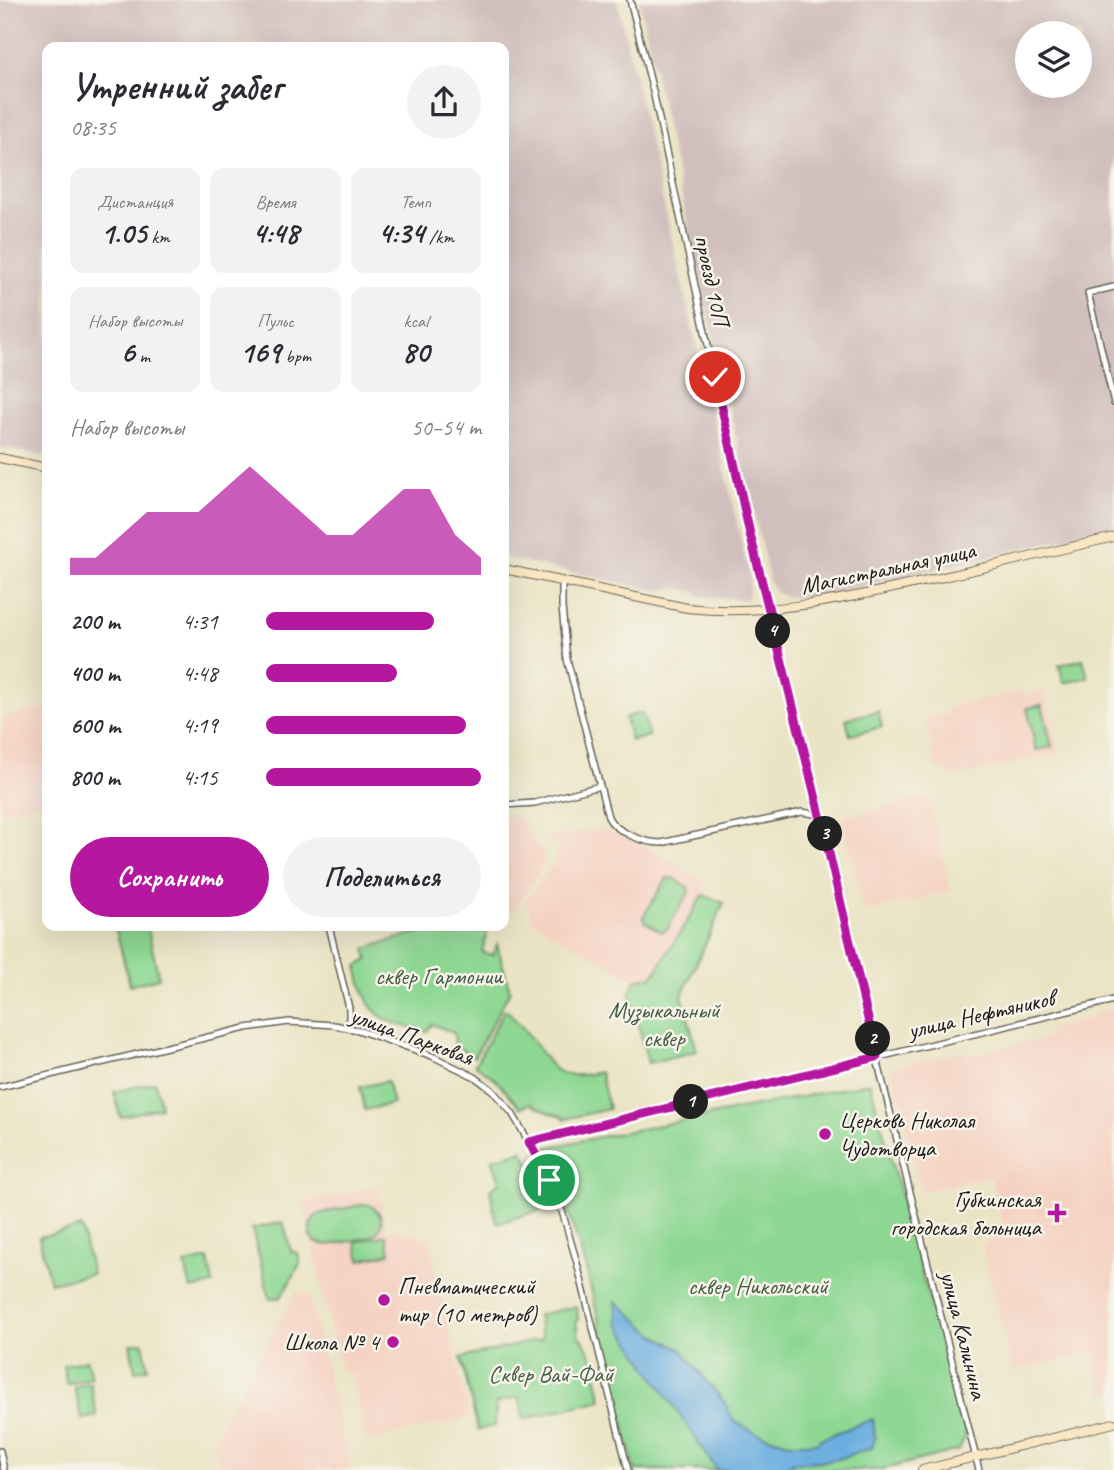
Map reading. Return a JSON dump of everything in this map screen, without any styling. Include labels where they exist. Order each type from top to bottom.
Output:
[{"type":"main road","points":[[0,458],[42,467]]},
{"type":"main road","name":"Магистральная улица","points":[[509,570],[687,608],[768,610],[859,596],[1114,537]]},
{"type":"main road","points":[[922,1470],[1114,1423]]},
{"type":"street","name":"проезд 10П","points":[[630,0],[653,91],[768,610]]},
{"type":"street","points":[[1114,286],[1088,293],[1114,403]]},
{"type":"street","points":[[562,582],[565,651],[608,817],[614,827],[655,843],[667,843],[802,811],[820,815]]},
{"type":"street","name":"улица Калинина","points":[[768,610],[979,1470]]},
{"type":"street","points":[[509,805],[535,803],[600,786]]},
{"type":"street","points":[[330,931],[349,1008],[349,1028]]},
{"type":"street","name":"улица Нефтяников","points":[[529,1142],[1114,1000]]},
{"type":"street","name":"улица Парковая","points":[[0,1087],[268,1024],[300,1022],[349,1028],[432,1056],[475,1077],[506,1105],[529,1142],[558,1200],[568,1228],[628,1470]]},
{"type":"street","points":[[0,1451],[5,1470]]},
{"type":"shaded area","points":[[0,0],[617,0],[750,579],[748,600],[700,596],[692,591],[674,588],[660,591],[509,559],[509,42],[42,42],[42,456],[0,447]]},
{"type":"shaded area","points":[[639,0],[1114,0],[1114,527],[829,594],[799,598],[784,596],[776,592],[770,583]]},
{"type":"shaded area","points":[[1023,690],[1025,695],[1044,690],[1059,752],[950,778],[947,767],[937,770],[925,719],[948,714],[947,708]]},
{"type":"shaded area","points":[[42,708],[42,803],[0,813],[0,731],[3,730],[1,717]]},
{"type":"shaded area","points":[[928,797],[951,891],[864,913],[841,817]]},
{"type":"shaded area","points":[[516,814],[545,856],[544,865],[509,918],[509,816]]},
{"type":"shaded area","points":[[605,829],[651,849],[704,881],[703,895],[653,977],[635,980],[532,921],[527,900],[560,850],[549,840],[551,836]]},
{"type":"shaded area","name":"Губкинская городская больница","points":[[1114,1008],[1114,1391],[1104,1394],[1094,1352],[1012,1371],[982,1245],[1005,1233],[991,1176],[922,1192],[891,1068],[964,1051],[966,1056],[1050,1037],[1048,1029],[1093,1018],[1095,1013]]},
{"type":"shaded area","name":"Школа № 4","points":[[377,1186],[387,1229],[428,1238],[469,1417],[366,1442],[350,1372],[341,1373],[302,1203]]},
{"type":"shaded area","points":[[296,1292],[309,1295],[349,1467],[346,1470],[220,1470],[213,1439]]},
{"type":"green space","points":[[1083,659],[1088,677],[1064,683],[1059,665]]},
{"type":"green space","points":[[1042,705],[1052,747],[1036,750],[1027,708]]},
{"type":"green space","points":[[878,711],[882,727],[850,735],[846,719]]},
{"type":"green space","points":[[642,713],[649,736],[631,741],[625,717]]},
{"type":"green space","points":[[667,878],[673,878],[688,887],[689,892],[667,929],[662,932],[645,922],[643,917]]},
{"type":"green space","name":"Музыкальный сквер","points":[[703,895],[724,903],[682,995],[697,1051],[648,1063],[630,992],[635,980],[653,976]]},
{"type":"green space","points":[[116,931],[148,931],[159,978],[130,985]]},
{"type":"green space","name":"сквер Гармонии","points":[[421,931],[488,931],[482,952],[493,955],[497,944],[510,991],[474,1057],[455,1045],[454,1033],[432,1024],[427,1031],[397,1024],[377,1014],[366,996],[357,966],[368,960],[365,949]]},
{"type":"green space","points":[[504,1010],[508,1011],[557,1070],[573,1075],[600,1072],[609,1109],[564,1119],[563,1116],[530,1103],[521,1108],[495,1079],[475,1065]]},
{"type":"green space","points":[[387,1081],[393,1104],[365,1110],[360,1087]]},
{"type":"green space","points":[[155,1082],[161,1107],[120,1117],[114,1092]]},
{"type":"green space","name":"сквер Никольский","points":[[870,1083],[966,1435],[959,1450],[880,1470],[635,1470],[585,1264],[567,1208],[542,1155],[545,1148]]},
{"type":"green space","points":[[523,1151],[551,1207],[499,1223],[496,1221],[490,1190],[500,1182],[492,1159]]},
{"type":"green space","points":[[366,1204],[378,1212],[381,1220],[380,1229],[373,1235],[329,1245],[317,1243],[313,1239],[310,1225],[315,1217],[322,1213]]},
{"type":"green space","points":[[283,1222],[291,1251],[298,1253],[300,1264],[281,1297],[270,1299],[252,1229]]},
{"type":"green space","points":[[81,1227],[92,1274],[50,1283],[39,1237]]},
{"type":"green space","points":[[386,1235],[390,1253],[360,1260],[356,1242]]},
{"type":"green space","points":[[208,1259],[213,1284],[191,1289],[185,1264]]},
{"type":"green space","name":"Сквер Вай-Фай","points":[[577,1306],[579,1338],[582,1338],[592,1357],[602,1400],[524,1419],[519,1397],[496,1403],[495,1426],[478,1430],[461,1358],[542,1339],[538,1315]]},
{"type":"green space","points":[[143,1342],[148,1368],[135,1371],[130,1344]]},
{"type":"green space","points":[[87,1360],[91,1378],[67,1384],[63,1365]]},
{"type":"green space","points":[[90,1383],[97,1416],[82,1419],[74,1387]]},
{"type":"water","points":[[616,1301],[656,1336],[680,1348],[725,1403],[733,1420],[756,1433],[789,1443],[817,1443],[822,1438],[873,1419],[875,1438],[872,1448],[834,1460],[793,1463],[777,1470],[717,1470],[618,1324]]},
{"type":"place","name":"Церковь Николая Чудотворца","points":[[825,1134]]},
{"type":"place","name":"Губкинская городская больница","points":[[1057,1213]]},
{"type":"place","name":"Пневматический тир (10 метров)","points":[[384,1300]]},
{"type":"place","name":"Школа № 4","points":[[393,1342]]},
{"type":"route","points":[[549,1180],[529,1142],[877,1057],[820,815],[774,636],[715,377]]}]
